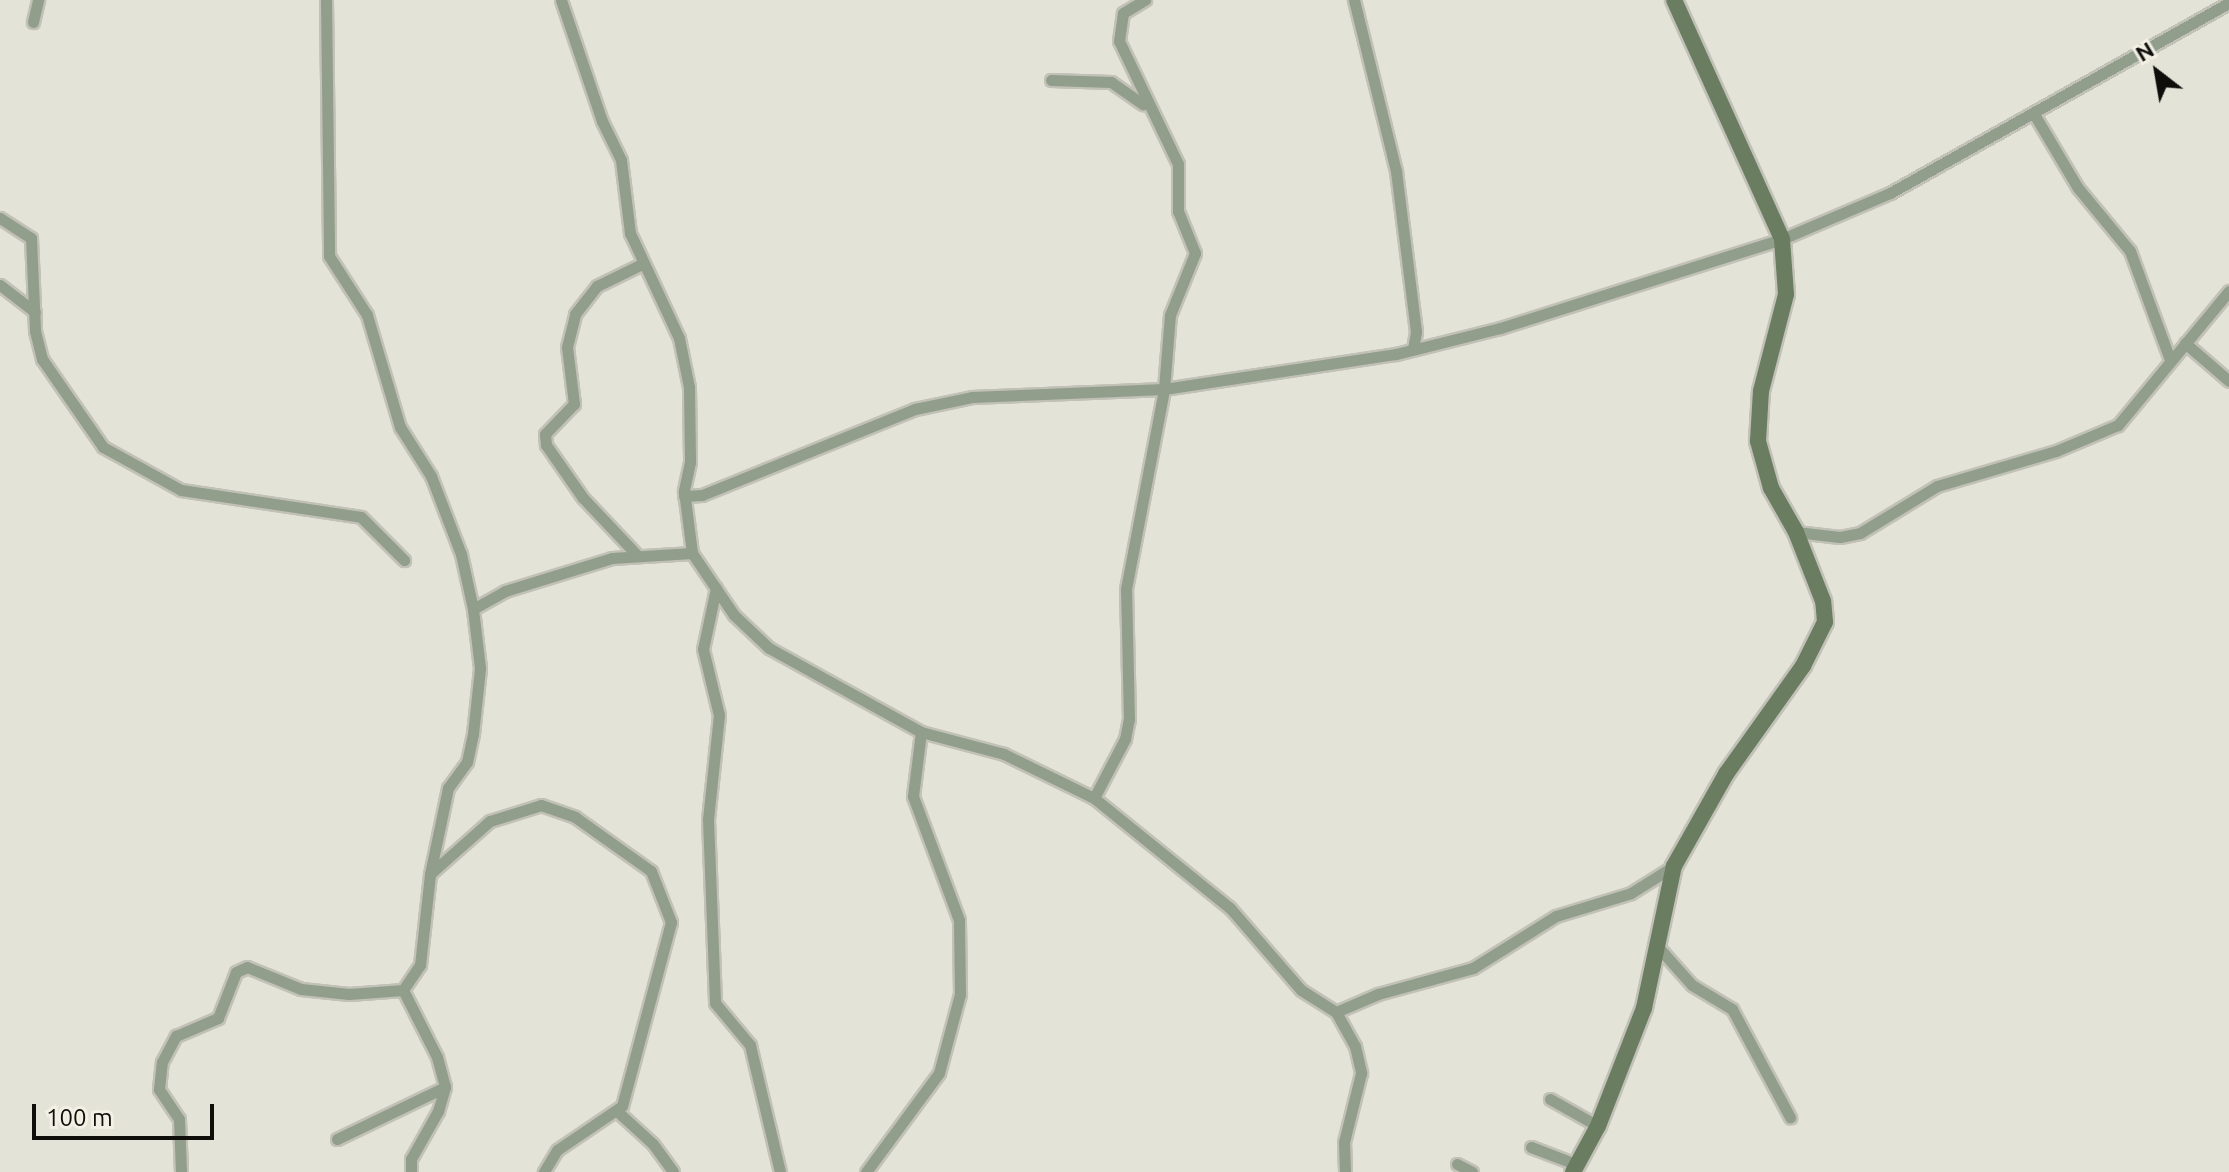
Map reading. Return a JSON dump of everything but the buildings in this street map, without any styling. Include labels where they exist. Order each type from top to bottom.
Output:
[{"type":"main road","points":[[1576,1168],[1598,1126],[1644,1008],[1674,866],[1726,774],[1820,635],[1823,601],[1796,532],[1771,488],[1758,441],[1761,391],[1786,294],[1782,239],[1674,0]]},
{"type":"street","points":[[33,22],[38,0]]},
{"type":"street","points":[[326,0],[329,256],[367,315],[400,427],[431,476],[461,554],[473,609],[480,668],[467,762],[448,788],[430,874],[420,965],[403,990]]},
{"type":"street","points":[[561,0],[602,121],[621,160],[629,228],[642,264],[679,338],[689,387],[690,462],[684,496],[692,553],[734,615],[769,648],[921,732],[1004,754],[1094,798],[1196,878],[1258,936],[1301,990],[1336,1012],[1355,1046],[1361,1073],[1344,1142],[1345,1172]]},
{"type":"street","points":[[1094,798],[1125,739],[1129,719],[1126,589],[1164,389],[1170,315],[1195,253],[1178,211],[1178,164],[1146,107],[1124,55],[1116,0]]},
{"type":"street","points":[[1118,21],[1145,0]]},
{"type":"street","points":[[1354,0],[1396,171],[1416,332],[1413,349]]},
{"type":"street","points":[[684,496],[702,495],[915,409],[947,401],[1164,389],[1413,349],[1500,328],[1782,239],[1890,193],[2229,3]]},
{"type":"street","points":[[1051,80],[1111,82],[1146,107]]},
{"type":"street","points":[[2034,114],[2078,188],[2135,260],[2170,360]]},
{"type":"street","points":[[0,218],[31,238],[35,312],[46,368],[93,438],[113,455],[181,490],[361,517],[404,560]]},
{"type":"street","points":[[636,554],[583,498],[546,445],[545,434],[574,404],[567,347],[575,314],[597,286],[642,264]]},
{"type":"street","points":[[0,285],[35,312]]},
{"type":"street","points":[[1796,532],[1840,537],[1860,533],[1937,486],[2118,425],[2229,291]]},
{"type":"street","points":[[2185,343],[2229,381]]},
{"type":"street","points":[[473,609],[505,591],[636,554],[692,553]]},
{"type":"street","points":[[716,588],[703,649],[719,715],[708,819],[713,993],[721,1017],[750,1045],[780,1172]]},
{"type":"street","points":[[866,1172],[939,1073],[960,994],[959,920],[913,796],[921,732]]},
{"type":"street","points":[[430,874],[490,821],[541,805],[575,817],[651,871],[671,922],[652,984],[643,1038],[618,1112],[568,1141],[544,1172]]},
{"type":"street","points":[[1336,1012],[1378,994],[1473,968],[1556,916],[1631,893],[1674,866]]},
{"type":"street","points":[[1659,948],[1692,985],[1732,1009],[1790,1117]]},
{"type":"street","points":[[181,1172],[179,1119],[159,1089],[162,1062],[176,1036],[218,1018],[241,966],[301,989],[349,994],[403,990]]},
{"type":"street","points":[[403,990],[437,1057],[445,1087],[438,1111],[411,1159],[411,1172]]},
{"type":"street","points":[[337,1139],[445,1087]]},
{"type":"street","points":[[1550,1099],[1598,1126]]},
{"type":"street","points":[[618,1112],[653,1144],[673,1172]]},
{"type":"street","points":[[1531,1147],[1576,1168]]},
{"type":"street","points":[[1457,1164],[1472,1172]]}]
